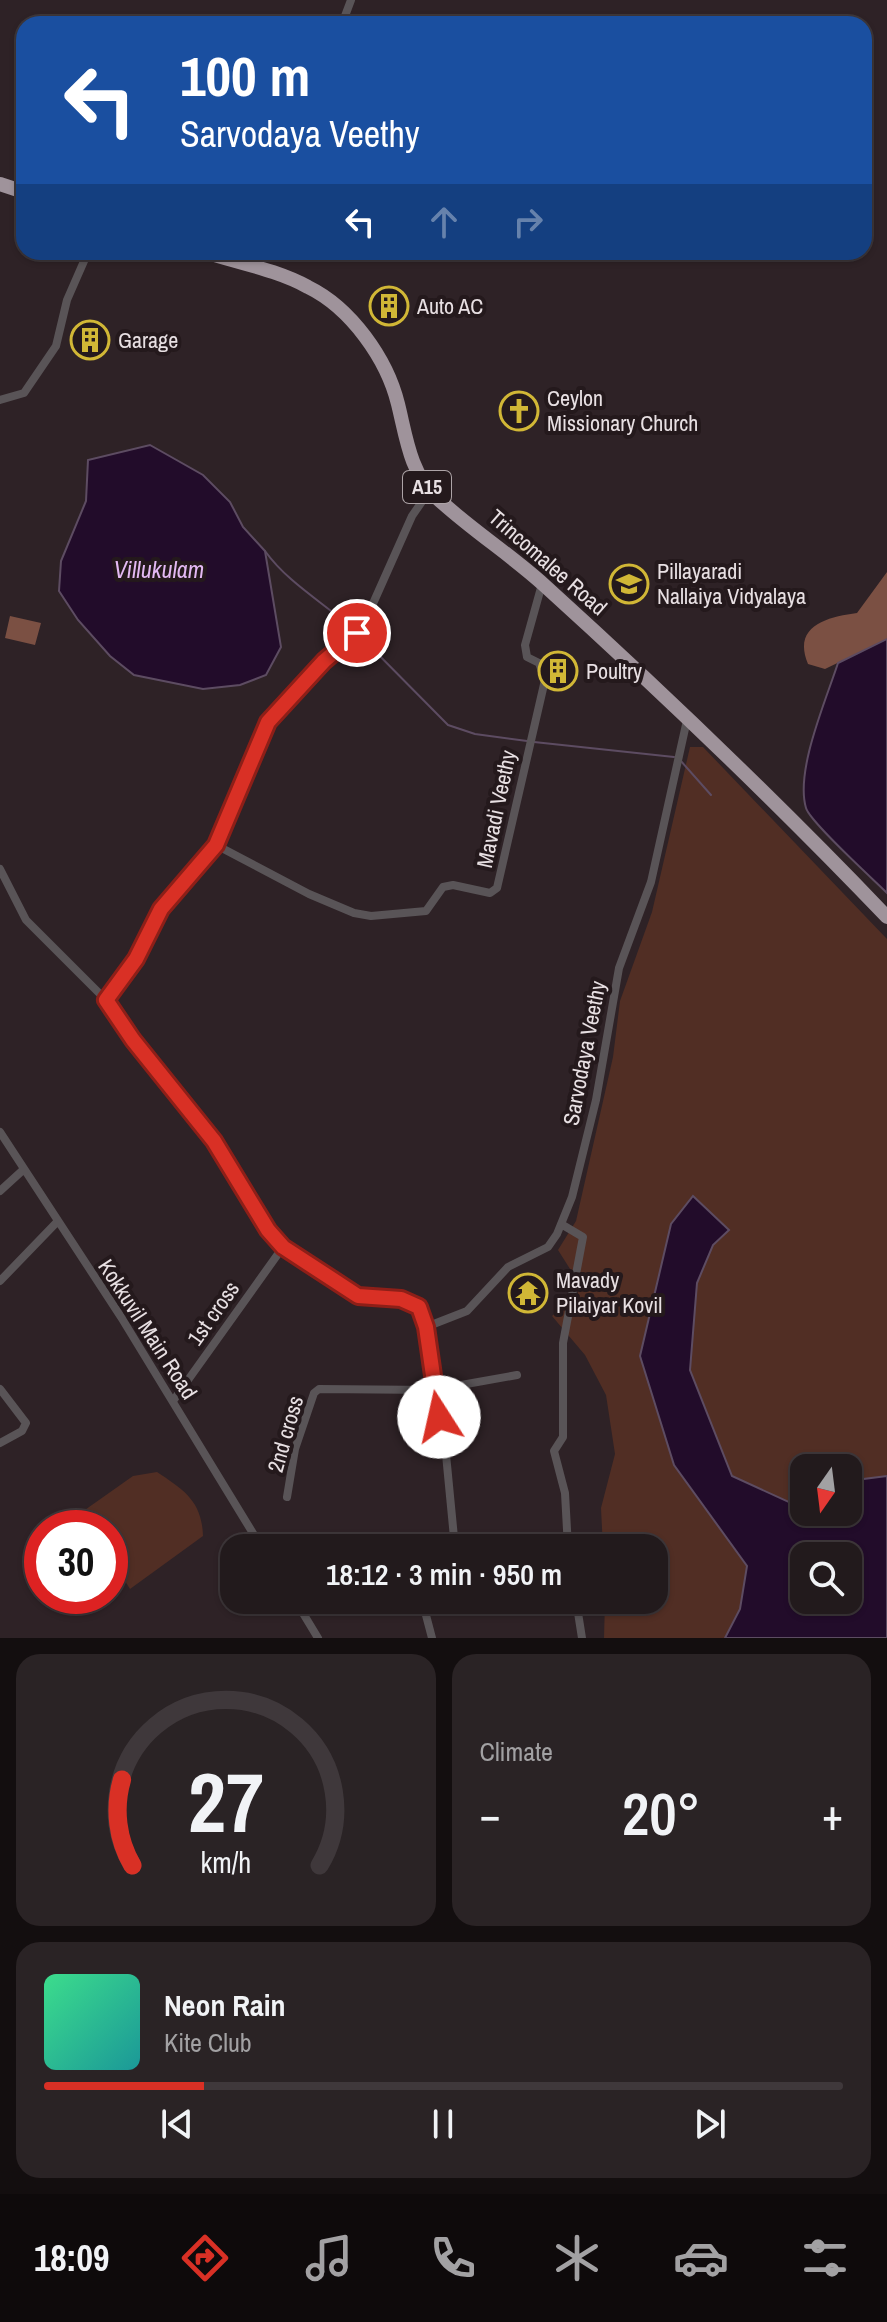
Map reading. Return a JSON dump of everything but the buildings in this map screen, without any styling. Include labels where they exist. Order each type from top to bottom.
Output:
[{"type":"highway","name":"Trincomalee Road","points":[[229,260],[310,287],[365,336],[393,386],[409,451],[419,475],[430,490],[542,584],[687,720],[887,917]]},
{"type":"street","points":[[0,400],[24,393],[56,346],[67,300],[84,260]]},
{"type":"street","points":[[106,1000],[136,959],[161,909],[216,845],[268,722],[324,661],[357,633],[412,516],[430,490]]},
{"type":"street","name":"Mavadi Veethy","points":[[216,845],[309,894],[371,916],[426,911],[443,887],[453,885],[490,893],[497,888],[545,680],[539,663],[527,657],[525,645],[542,584]]},
{"type":"street","name":"Sarvodaya Veethy","points":[[426,1327],[467,1311],[508,1267],[548,1247],[561,1224],[572,1197],[596,1100],[619,968],[651,882],[687,720]]},
{"type":"street","points":[[0,869],[4,888],[42,939],[106,1000],[133,1040],[214,1141],[268,1230],[283,1247],[358,1296],[412,1301],[419,1307],[426,1327],[433,1390],[445,1444],[454,1534]]},
{"type":"street","name":"Kokkuvil Main Road","points":[[0,1132],[173,1401],[254,1534]]},
{"type":"street","points":[[0,1191],[23,1170]]},
{"type":"street","points":[[0,1281],[56,1223]]},
{"type":"street","points":[[561,1224],[583,1237],[563,1343],[563,1437],[554,1451],[565,1493],[567,1534]]},
{"type":"street","name":"1st cross","points":[[173,1401],[283,1247]]},
{"type":"street","name":"2nd cross","points":[[287,1497],[295,1449],[314,1393],[319,1389],[433,1390],[517,1375]]},
{"type":"street","points":[[0,1389],[26,1423],[22,1431],[0,1443]]},
{"type":"street","points":[[303,1614],[318,1638]]},
{"type":"street","points":[[426,1614],[432,1638]]},
{"type":"street","points":[[578,1614],[582,1638]]},
{"type":"shaded area","points":[[887,572],[887,639],[825,669],[808,664],[804,651],[809,632],[834,617],[857,613]]},
{"type":"shaded area","points":[[10,616],[41,623],[35,645],[5,638]]},
{"type":"shaded area","points":[[690,747],[703,747],[887,939],[887,1476],[862,1479],[862,1454],[790,1454],[790,1503],[732,1476],[690,1370],[697,1283],[713,1244],[729,1230],[693,1196],[674,1464],[747,1566],[740,1609],[725,1638],[604,1638],[605,1614],[668,1614],[668,1534],[602,1534],[601,1508],[615,1454],[606,1395],[585,1355],[552,1316],[578,1294],[577,1280],[558,1250],[576,1221],[613,1057],[620,1001],[652,912]]},
{"type":"shaded area","points":[[157,1472],[175,1485],[195,1505],[203,1536],[130,1589],[128,1510],[85,1510],[133,1476]]},
{"type":"water","name":"Villukulam","points":[[150,445],[203,475],[230,502],[243,527],[265,551],[281,647],[266,675],[240,685],[203,689],[134,675],[110,656],[78,620],[59,591],[61,561],[86,501],[88,460]]},
{"type":"water","points":[[887,639],[887,893],[818,825],[806,808],[804,793],[813,736],[838,663]]},
{"type":"water","points":[[693,1196],[729,1230],[713,1245],[697,1283],[690,1370],[732,1476],[790,1503],[790,1526],[862,1526],[862,1479],[887,1476],[887,1638],[725,1638],[740,1609],[747,1566],[674,1465],[640,1356],[671,1224]]},
{"type":"waterway","points":[[265,551],[295,583],[353,629]]},
{"type":"waterway","points":[[358,634],[448,725],[475,734],[527,741]]},
{"type":"waterway","points":[[534,742],[674,757]]},
{"type":"waterway","points":[[680,760],[711,795]]},
{"type":"place","name":"Auto AC","points":[[389,306]]},
{"type":"place","name":"Garage","points":[[90,340]]},
{"type":"place","name":"Ceylon Missionary Church","points":[[519,411]]},
{"type":"place","name":"Pillayaradi Nallaiya Vidyalaya","points":[[629,584]]},
{"type":"place","name":"Poultry","points":[[558,671]]},
{"type":"place","name":"Mavady Pilaiyar Kovil","points":[[528,1293]]},
{"type":"route","points":[[357,633],[324,661],[268,722],[216,845],[161,909],[136,959],[106,1000],[133,1040],[214,1141],[268,1230],[283,1247],[358,1296],[401,1299],[412,1301],[419,1307],[426,1327],[439,1417]]}]
